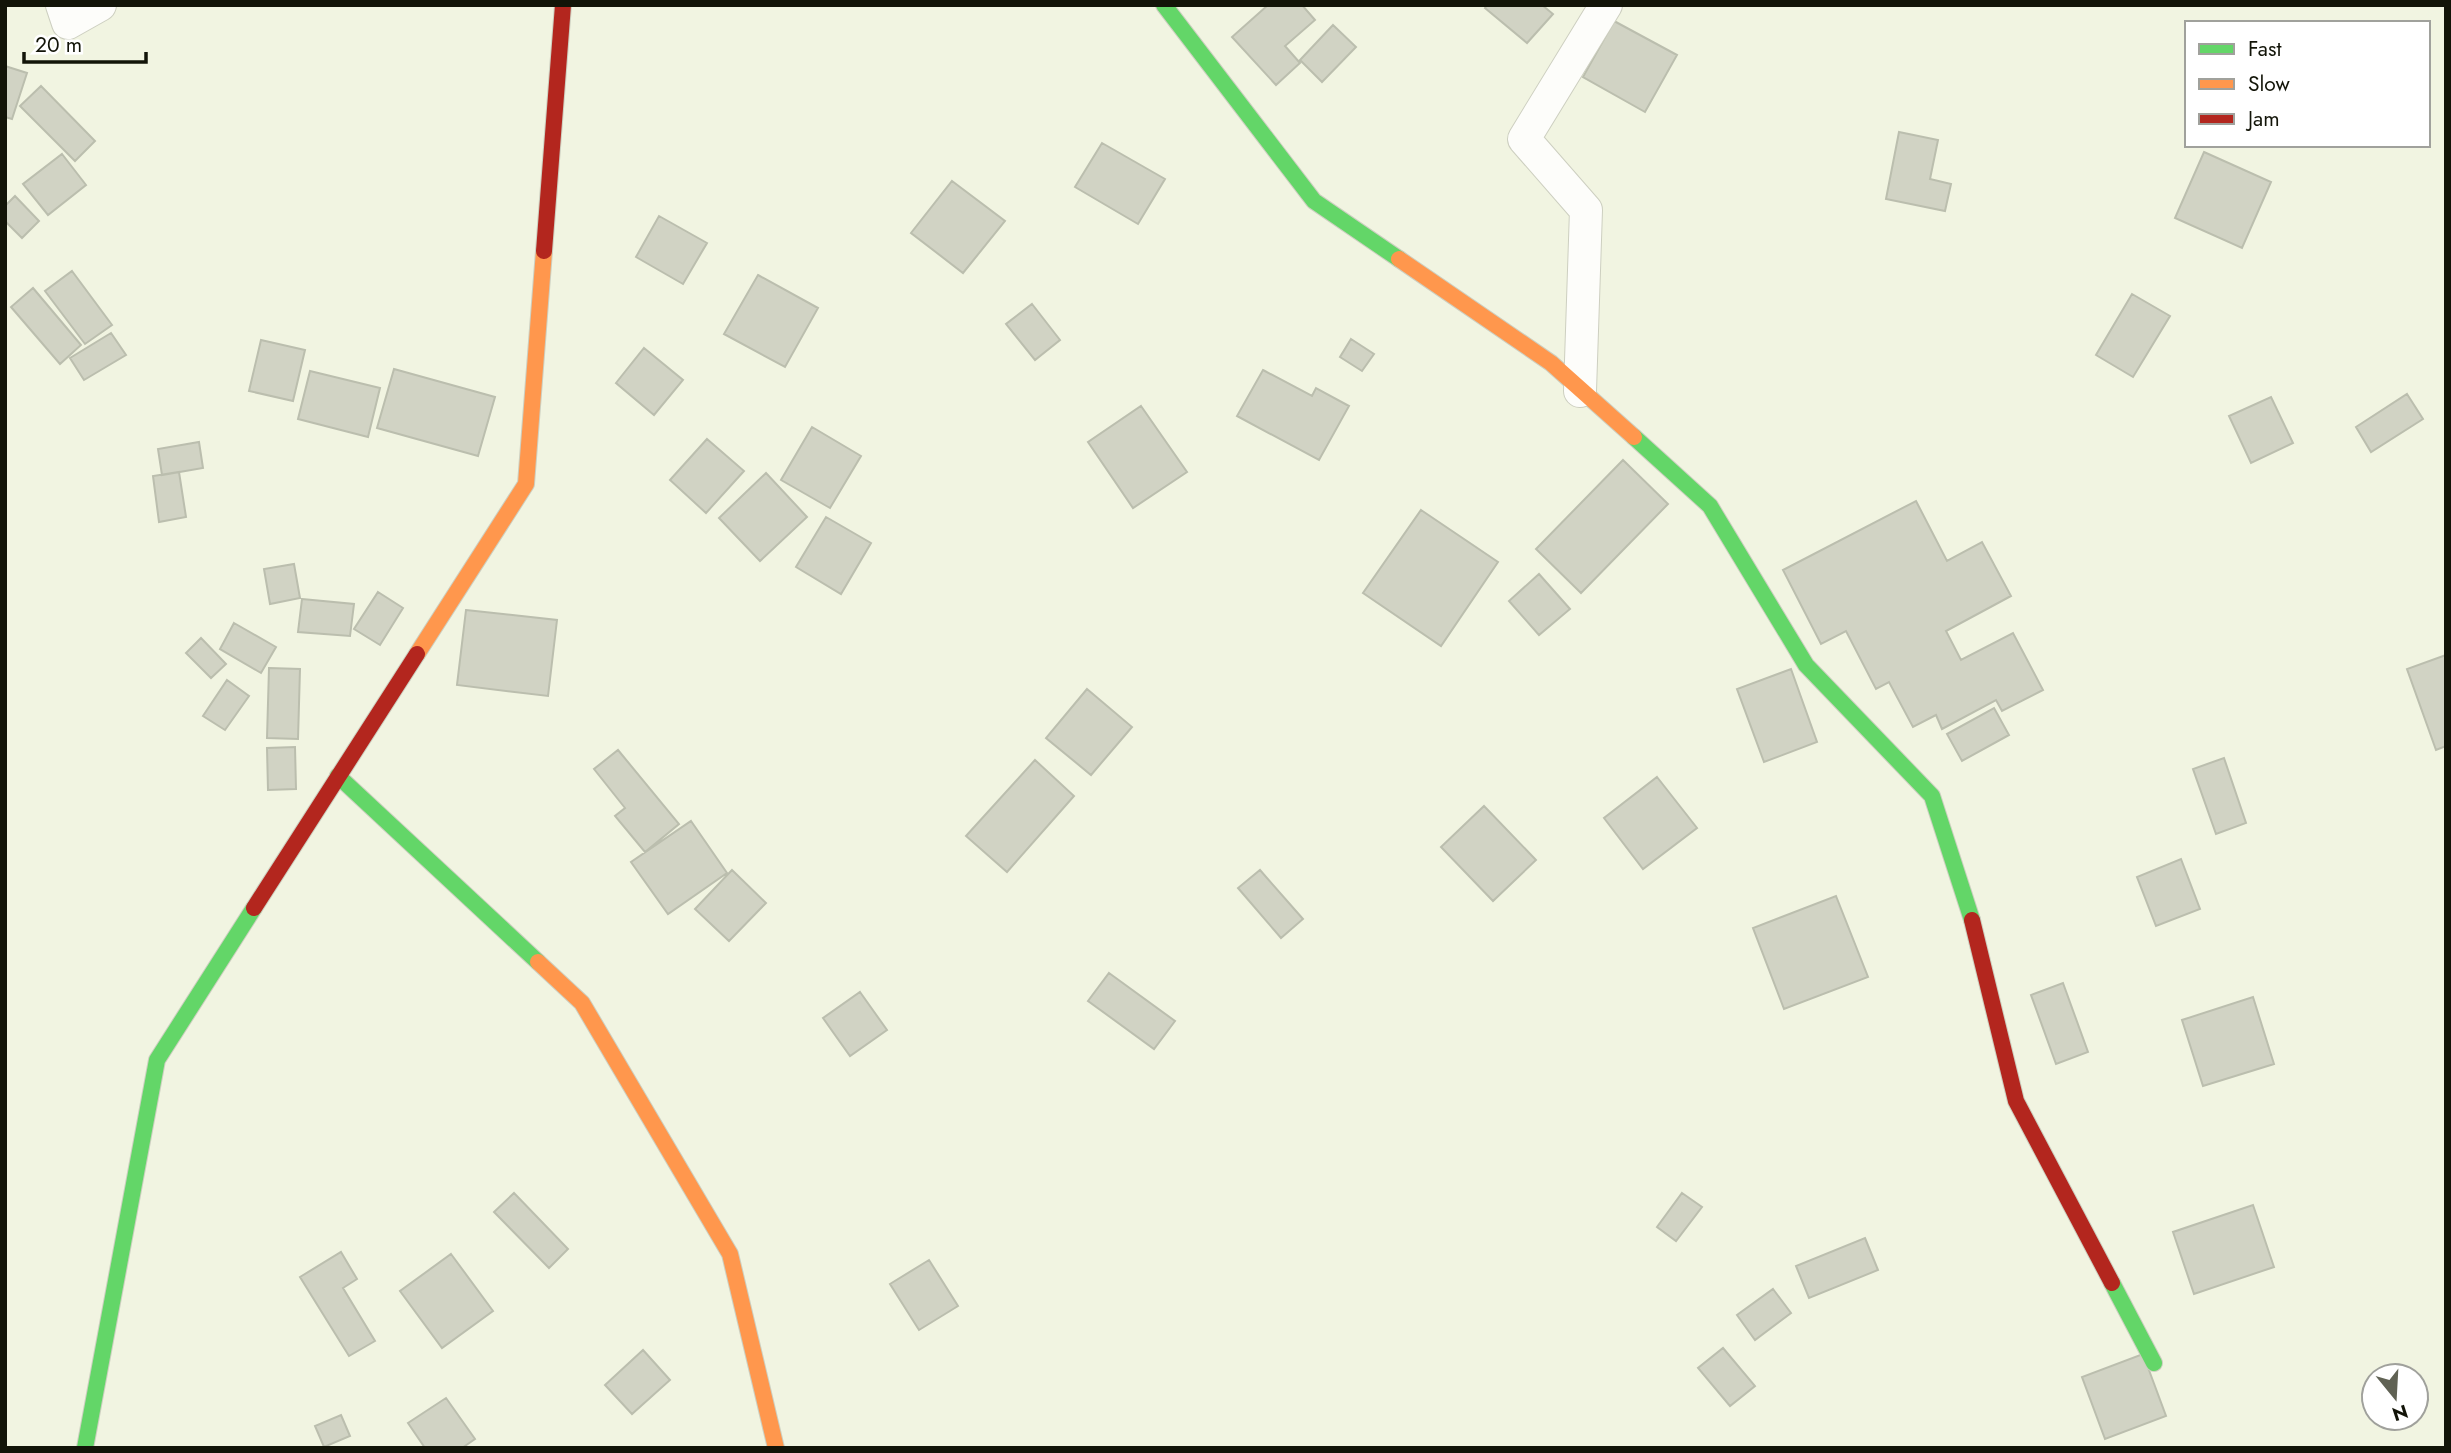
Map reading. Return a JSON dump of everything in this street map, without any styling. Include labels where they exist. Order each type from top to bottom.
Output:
[{"type":"street","points":[[62,5],[68,23],[100,5]]},
{"type":"street","points":[[85,1448],[157,1060],[526,484],[563,5]]},
{"type":"street","points":[[1164,5],[1314,201],[1551,363],[1710,506],[1807,665],[1932,796],[1982,951],[2016,1101],[2154,1363]]},
{"type":"street","points":[[1580,390],[1586,210],[1524,139],[1606,5]]},
{"type":"street","points":[[338,776],[582,1003],[730,1254],[776,1448]]},
{"type":"building","points":[[1268,5],[1302,5],[1315,20],[1285,46],[1300,63],[1276,85],[1232,37]]},
{"type":"building","points":[[1487,5],[1542,5],[1553,14],[1527,43],[1485,8]]},
{"type":"building","points":[[1614,21],[1677,55],[1645,112],[1583,77]]},
{"type":"building","points":[[1333,25],[1356,47],[1322,82],[1300,60]]},
{"type":"building","points":[[5,66],[27,73],[12,119],[5,117]]},
{"type":"building","points":[[41,86],[95,141],[75,161],[20,106]]},
{"type":"building","points":[[1899,132],[1938,140],[1930,179],[1951,184],[1945,211],[1886,199]]},
{"type":"building","points":[[1102,143],[1165,179],[1138,224],[1075,187]]},
{"type":"building","points":[[2204,152],[2271,182],[2242,248],[2175,218]]},
{"type":"building","points":[[62,154],[86,185],[48,215],[23,184]]},
{"type":"building","points":[[952,181],[1005,221],[963,273],[911,233]]},
{"type":"building","points":[[15,196],[39,221],[22,238],[5,221],[5,206]]},
{"type":"building","points":[[659,216],[707,243],[683,284],[636,257]]},
{"type":"building","points":[[72,271],[112,325],[85,344],[45,291]]},
{"type":"building","points":[[758,275],[818,308],[785,367],[724,334]]},
{"type":"building","points":[[33,288],[81,345],[60,364],[11,307]]},
{"type":"building","points":[[2132,294],[2170,316],[2133,377],[2096,355]]},
{"type":"building","points":[[1032,304],[1060,340],[1035,360],[1006,324]]},
{"type":"building","points":[[111,333],[126,355],[84,380],[70,358]]},
{"type":"building","points":[[1351,339],[1374,354],[1362,371],[1340,357]]},
{"type":"building","points":[[261,340],[305,350],[293,401],[249,391]]},
{"type":"building","points":[[644,348],[683,380],[654,415],[616,383]]},
{"type":"building","points":[[394,369],[495,397],[478,456],[377,428]]},
{"type":"building","points":[[1263,370],[1312,396],[1316,388],[1349,406],[1319,460],[1237,416]]},
{"type":"building","points":[[310,371],[380,388],[368,437],[298,419]]},
{"type":"building","points":[[2407,394],[2423,419],[2371,452],[2356,427]]},
{"type":"building","points":[[2271,397],[2293,443],[2251,463],[2229,416]]},
{"type":"building","points":[[1141,406],[1187,472],[1133,508],[1088,442]]},
{"type":"building","points":[[812,427],[861,456],[830,508],[781,480]]},
{"type":"building","points":[[707,439],[744,471],[706,513],[670,480]]},
{"type":"building","points":[[199,442],[203,468],[162,475],[158,449]]},
{"type":"building","points":[[1623,460],[1668,504],[1581,593],[1536,549]]},
{"type":"building","points":[[179,472],[186,517],[159,522],[153,476]]},
{"type":"building","points":[[766,473],[807,517],[760,561],[719,518]]},
{"type":"building","points":[[1916,501],[1947,561],[1982,542],[2011,596],[1946,631],[1961,660],[2013,633],[2043,690],[2002,711],[1996,700],[1942,729],[1936,715],[1913,727],[1889,682],[1876,689],[1846,631],[1821,644],[1783,570]]},
{"type":"building","points":[[1421,510],[1498,562],[1441,646],[1363,593]]},
{"type":"building","points":[[826,517],[871,543],[841,594],[796,567]]},
{"type":"building","points":[[294,564],[300,598],[270,604],[264,569]]},
{"type":"building","points":[[1539,574],[1570,609],[1539,635],[1509,601]]},
{"type":"building","points":[[378,592],[403,608],[380,645],[354,629]]},
{"type":"building","points":[[302,599],[354,604],[350,636],[298,632]]},
{"type":"building","points":[[466,610],[557,620],[548,696],[457,685]]},
{"type":"building","points":[[234,623],[276,647],[261,673],[220,649]]},
{"type":"building","points":[[201,638],[226,664],[211,678],[186,653]]},
{"type":"building","points":[[2446,655],[2446,746],[2436,750],[2407,669]]},
{"type":"building","points":[[269,668],[300,669],[298,739],[267,738]]},
{"type":"building","points":[[1791,669],[1817,742],[1764,762],[1737,689]]},
{"type":"building","points":[[227,680],[249,696],[225,730],[203,716]]},
{"type":"building","points":[[1087,689],[1132,727],[1091,775],[1046,738]]},
{"type":"building","points":[[1994,708],[2009,735],[1962,761],[1947,734]]},
{"type":"building","points":[[295,747],[296,789],[268,790],[267,748]]},
{"type":"building","points":[[618,750],[679,824],[645,852],[615,816],[625,808],[594,769]]},
{"type":"building","points":[[2224,758],[2246,823],[2216,834],[2193,769]]},
{"type":"building","points":[[1035,760],[1074,796],[1007,872],[966,836]]},
{"type":"building","points":[[1657,777],[1697,828],[1643,869],[1604,818]]},
{"type":"building","points":[[1484,806],[1536,860],[1493,901],[1441,847]]},
{"type":"building","points":[[691,821],[727,873],[668,914],[631,862]]},
{"type":"building","points":[[2181,859],[2200,909],[2156,926],[2137,877]]},
{"type":"building","points":[[732,870],[766,903],[729,941],[695,909]]},
{"type":"building","points":[[1260,870],[1303,919],[1281,938],[1238,888]]},
{"type":"building","points":[[1836,896],[1868,977],[1784,1009],[1753,928]]},
{"type":"building","points":[[1109,973],[1175,1021],[1154,1049],[1088,1001]]},
{"type":"building","points":[[2063,983],[2088,1052],[2056,1064],[2031,995]]},
{"type":"building","points":[[860,992],[887,1030],[850,1056],[823,1018]]},
{"type":"building","points":[[2253,997],[2274,1064],[2203,1086],[2182,1020]]},
{"type":"building","points":[[514,1193],[568,1249],[549,1268],[494,1212]]},
{"type":"building","points":[[1682,1193],[1702,1207],[1676,1241],[1657,1227]]},
{"type":"building","points":[[2253,1205],[2274,1267],[2194,1294],[2173,1232]]},
{"type":"building","points":[[1865,1238],[1878,1270],[1809,1298],[1796,1266]]},
{"type":"building","points":[[341,1252],[357,1279],[343,1288],[375,1341],[349,1356],[300,1277]]},
{"type":"building","points":[[451,1254],[493,1311],[442,1348],[400,1291]]},
{"type":"building","points":[[929,1260],[958,1306],[919,1330],[890,1284]]},
{"type":"building","points":[[1773,1289],[1791,1313],[1755,1340],[1737,1315]]},
{"type":"building","points":[[1723,1348],[1755,1386],[1730,1406],[1698,1368]]},
{"type":"building","points":[[643,1350],[670,1380],[632,1414],[605,1385]]},
{"type":"building","points":[[2143,1354],[2166,1416],[2105,1439],[2082,1377]]},
{"type":"building","points":[[446,1398],[475,1439],[462,1448],[425,1448],[408,1423]]},
{"type":"building","points":[[341,1415],[350,1436],[324,1447],[315,1426]]},
{"type":"traffic: fast","points":[[1164,5],[1314,201],[1399,259]]},
{"type":"traffic: fast","points":[[1634,437],[1710,506],[1806,665],[1932,796],[1972,920]]},
{"type":"traffic: fast","points":[[338,776],[538,962]]},
{"type":"traffic: fast","points":[[85,1448],[157,1060],[254,908]]},
{"type":"traffic: fast","points":[[2112,1283],[2154,1363]]},
{"type":"traffic: slow","points":[[417,654],[526,484],[544,251]]},
{"type":"traffic: slow","points":[[1399,259],[1551,363],[1634,437]]},
{"type":"traffic: slow","points":[[538,962],[582,1003],[730,1254],[776,1448]]},
{"type":"traffic: jam","points":[[544,251],[563,5]]},
{"type":"traffic: jam","points":[[254,908],[417,654]]},
{"type":"traffic: jam","points":[[1972,920],[2016,1101],[2112,1283]]}]
